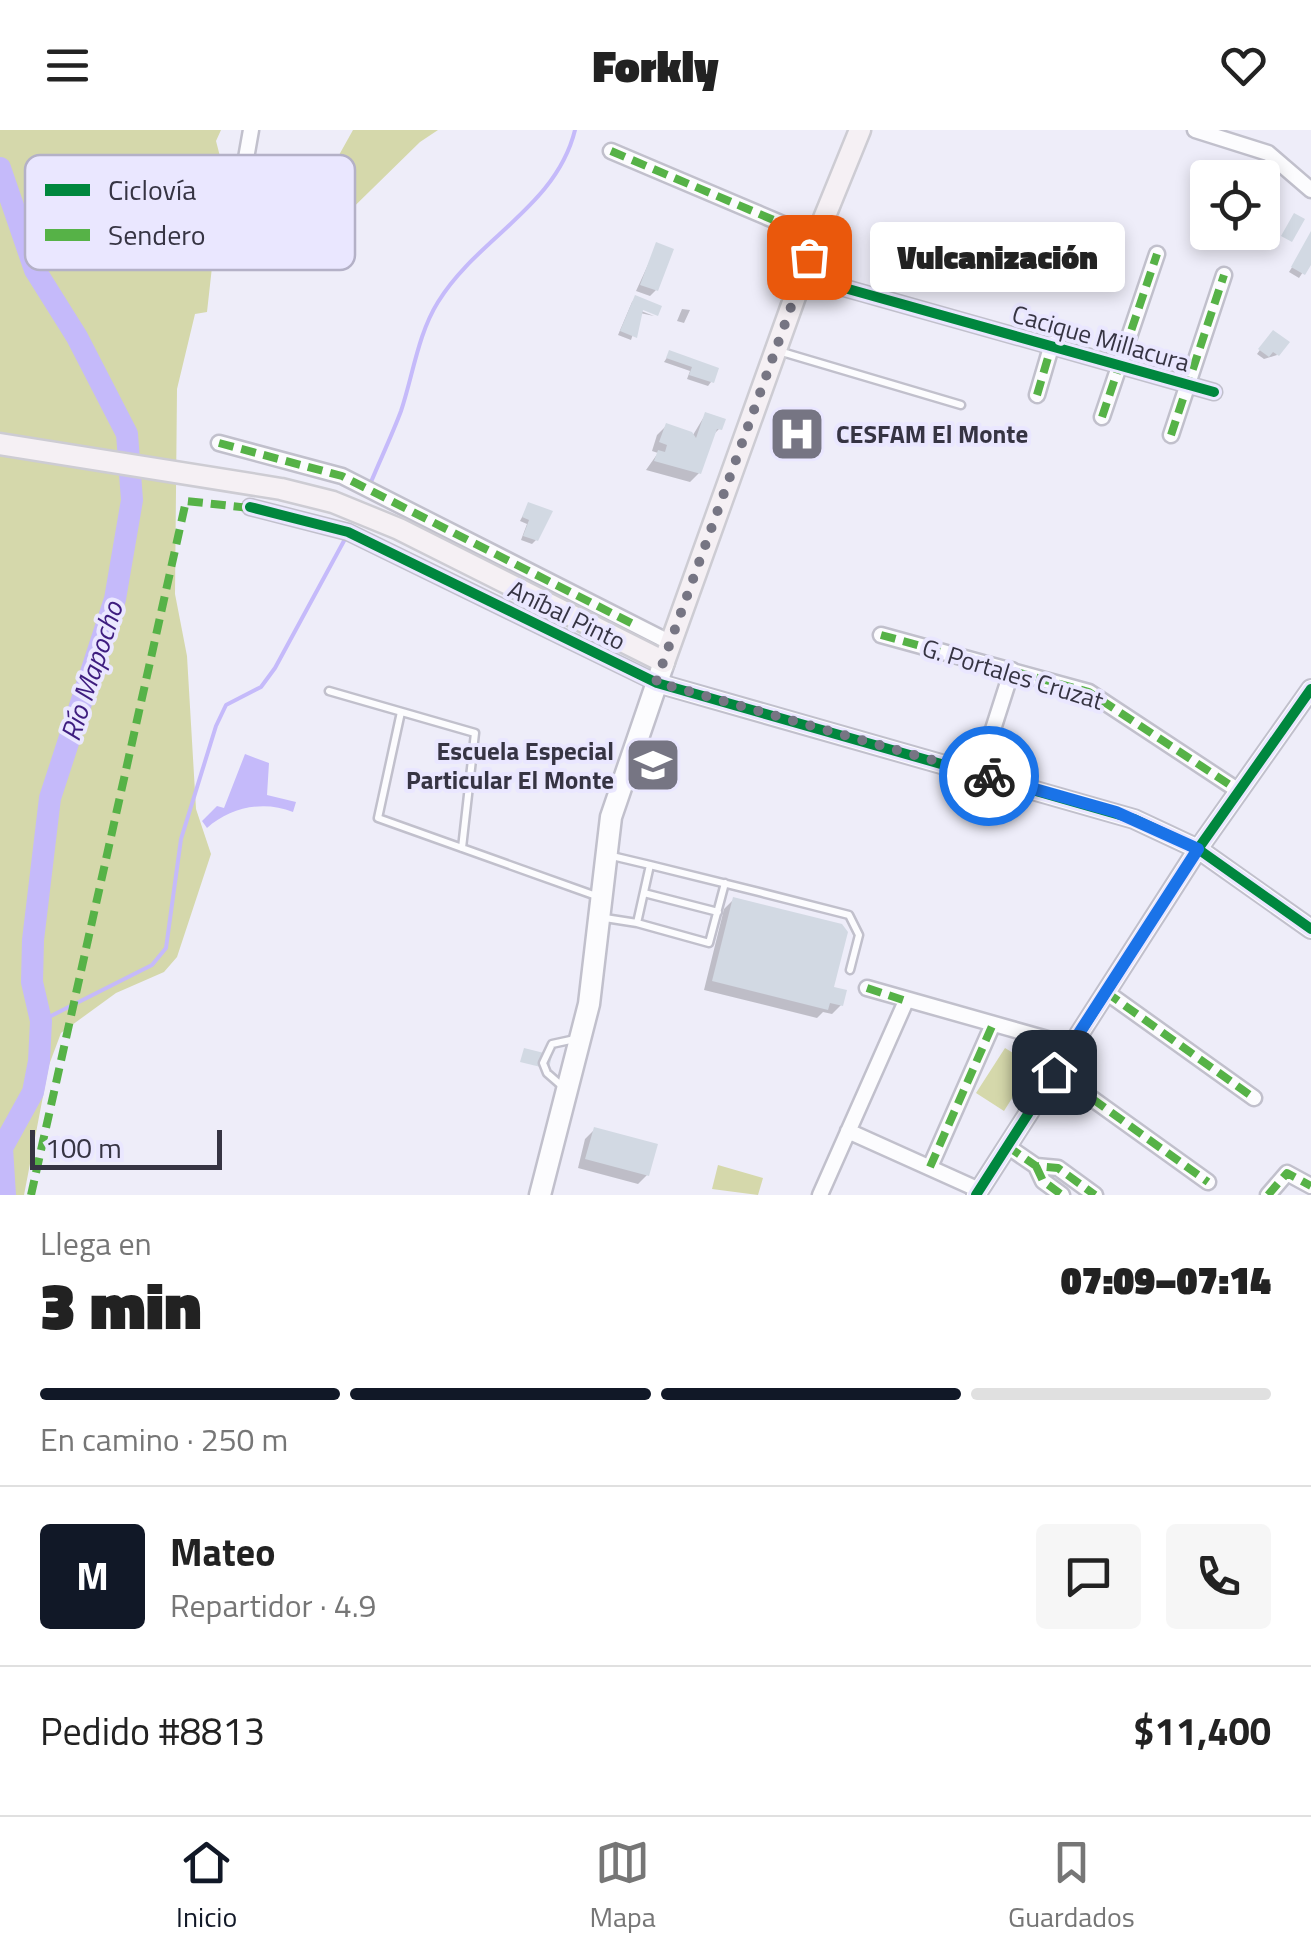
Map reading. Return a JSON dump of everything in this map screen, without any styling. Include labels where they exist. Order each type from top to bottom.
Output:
[{"type":"main road","points":[[540,1195],[581,1039],[604,854],[620,786],[656,682],[662,653],[860,130]]},
{"type":"main road","name":"Aníbal Pinto","points":[[0,444],[303,494],[361,512],[662,653]]},
{"type":"street","points":[[247,155],[251,130]]},
{"type":"street","points":[[1194,130],[1268,153],[1290,166],[1311,190]]},
{"type":"street","points":[[611,151],[816,238]]},
{"type":"street","points":[[1102,417],[1157,254]]},
{"type":"street","points":[[1171,435],[1224,275]]},
{"type":"street","name":"Cacique Millacura","points":[[802,276],[1214,392]]},
{"type":"street","points":[[1037,395],[1052,344]]},
{"type":"street","name":"Aníbal Pinto","points":[[220,443],[342,476],[635,624],[662,653]]},
{"type":"street","name":"Aníbal Pinto","points":[[250,507],[340,529],[656,682],[1116,812],[1198,849],[1311,929]]},
{"type":"street","name":"Aníbal Pinto","points":[[635,624],[662,653]]},
{"type":"street","name":"G. Portales Cruzat","points":[[881,636],[1012,670],[1110,702],[1239,791]]},
{"type":"street","points":[[979,773],[1012,670]]},
{"type":"street","points":[[848,1131],[977,1192],[1198,849],[1311,689]]},
{"type":"street","points":[[867,988],[1072,1046]]},
{"type":"street","points":[[1106,992],[1254,1098]]},
{"type":"street","points":[[820,1195],[906,1000]]},
{"type":"street","points":[[930,1167],[993,1024]]},
{"type":"street","points":[[1054,1072],[1208,1182]]},
{"type":"street","points":[[1007,1146],[1036,1166],[1042,1181],[1062,1195]]},
{"type":"street","points":[[1036,1166],[1054,1166],[1095,1195]]},
{"type":"street","points":[[1268,1195],[1287,1173],[1311,1186]]},
{"type":"lane","points":[[776,350],[961,405]]},
{"type":"lane","points":[[329,691],[475,733],[462,848]]},
{"type":"lane","points":[[401,712],[378,818],[462,848],[637,924],[710,943],[725,883]]},
{"type":"lane","points":[[604,854],[849,916],[860,935],[850,970]]},
{"type":"lane","points":[[637,924],[650,865]]},
{"type":"lane","points":[[644,893],[718,912]]},
{"type":"lane","points":[[567,1090],[547,1073],[545,1055],[555,1042],[581,1039]]},
{"type":"green space","points":[[0,130],[221,130],[216,141],[220,155],[25,155],[25,270],[212,270],[207,312],[195,314],[177,389],[175,594],[187,656],[196,809],[211,854],[177,957],[164,972],[116,993],[61,1033],[49,1065],[24,1195],[0,1195]]},
{"type":"green space","points":[[353,130],[438,130],[420,142],[355,206],[355,155],[339,155]]},
{"type":"green space","points":[[1005,1048],[1033,1065],[1004,1111],[976,1093]]},
{"type":"green space","points":[[718,1165],[763,1178],[758,1195],[712,1189]]},
{"type":"shaded area","points":[[245,754],[269,763],[267,795],[296,802],[293,812],[271,806],[248,808],[226,815],[207,828],[202,821],[217,806],[224,808]]},
{"type":"building","points":[[1294,213],[1305,219],[1292,242],[1281,236]]},
{"type":"building","points":[[1311,231],[1311,265],[1305,275],[1291,267]]},
{"type":"building","points":[[656,242],[674,249],[658,291],[640,285]]},
{"type":"building","points":[[635,295],[662,306],[658,316],[643,310],[637,338],[620,331]]},
{"type":"building","points":[[1273,330],[1290,342],[1279,356],[1273,352],[1269,357],[1258,349]]},
{"type":"building","points":[[669,350],[719,368],[714,383],[689,375],[692,367],[666,358]]},
{"type":"building","points":[[705,412],[726,419],[722,430],[717,429],[701,474],[654,461],[658,450],[665,452],[667,445],[659,442],[666,423],[692,432],[696,438]]},
{"type":"building","points":[[528,502],[553,511],[538,541],[523,536],[529,520],[522,517]]},
{"type":"building","points":[[733,897],[842,924],[848,932],[834,987],[847,990],[843,1006],[830,1003],[828,1010],[712,981]]},
{"type":"building","points":[[524,1048],[552,1055],[549,1069],[520,1062]]},
{"type":"building","points":[[594,1127],[658,1144],[649,1176],[585,1159]]},
{"type":"waterway","points":[[371,482],[401,411],[431,314],[454,279],[551,180],[575,130]]},
{"type":"waterway","name":"Río Mapocho","points":[[0,168],[25,241]]},
{"type":"waterway","name":"Río Mapocho","points":[[5,1195],[2,1148],[33,1092],[39,1061],[41,1021],[32,982],[33,940],[50,798],[115,599],[132,500],[127,434],[77,337],[35,270]]},
{"type":"waterway","points":[[41,1021],[152,965],[166,948],[181,839],[216,726],[226,705],[261,687],[275,668],[345,539]]},
{"type":"marked path","points":[[611,151],[816,238]]},
{"type":"marked path","points":[[1102,417],[1157,254]]},
{"type":"marked path","points":[[1171,435],[1224,275]]},
{"type":"marked path","points":[[1037,395],[1052,344]]},
{"type":"marked path","points":[[219,443],[342,476],[635,625]]},
{"type":"marked path","points":[[31,1195],[186,501],[259,509]]},
{"type":"marked path","points":[[881,635],[1089,692],[1239,791]]},
{"type":"marked path","points":[[867,988],[906,1001]]},
{"type":"marked path","points":[[1106,992],[1254,1098]]},
{"type":"marked path","points":[[930,1167],[993,1024]]},
{"type":"marked path","points":[[1055,1072],[1208,1182]]},
{"type":"marked path","points":[[1007,1146],[1036,1166],[1058,1168],[1095,1195]]},
{"type":"marked path","points":[[1036,1166],[1043,1181],[1062,1195]]},
{"type":"marked path","points":[[1268,1195],[1287,1173],[1311,1186]]},
{"type":"cycle path","points":[[802,276],[1214,392]]},
{"type":"cycle path","points":[[250,507],[348,532],[657,683],[1134,819],[1198,849],[1311,929]]},
{"type":"cycle path","points":[[976,1195],[1198,849],[1311,689]]},
{"type":"way so far","points":[[809,257],[656,682],[989,776]]},
{"type":"place","name":"Vulcanización","points":[[809,257]]},
{"type":"place","name":"CESFAM El Monte","points":[[797,434]]},
{"type":"place","name":"Escuela Especial Particular El Monte","points":[[653,765]]},
{"type":"route","points":[[989,776],[1116,812],[1198,849],[1054,1072]]}]
